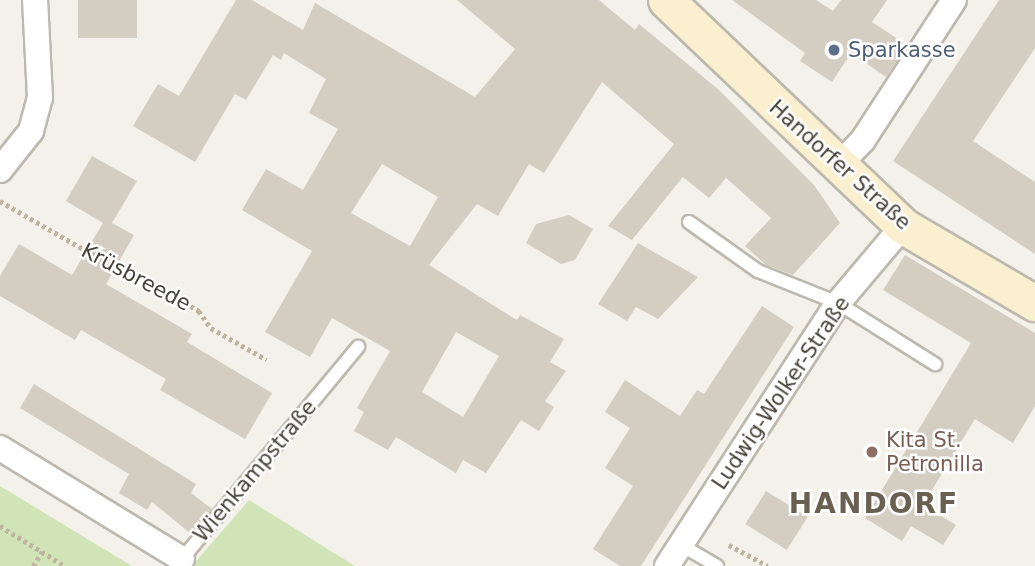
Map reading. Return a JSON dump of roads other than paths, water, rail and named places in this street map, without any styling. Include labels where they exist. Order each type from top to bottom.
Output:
[{"type":"street","points":[[0,170],[31,131],[40,98],[35,0]]},
{"type":"street","name":"Handorfer Straße","points":[[666,0],[837,167],[903,226],[1035,303]]},
{"type":"street","points":[[837,167],[863,140],[948,10]]},
{"type":"street","name":"Ludwig-Wolker-Straße","points":[[667,566],[838,303],[903,226]]},
{"type":"street","name":"Wienkampstraße","points":[[0,448],[182,559]]},
{"type":"lane","points":[[689,222],[758,271],[838,303],[935,364]]},
{"type":"lane","name":"Wienkampstraße","points":[[182,559],[358,347]]},
{"type":"lane","points":[[688,535],[717,566]]},
{"type":"place","name":"Sparkasse","points":[[834,50]]},
{"type":"place","name":"Kita St. Petronilla","points":[[872,452]]},
{"type":"district","name":"HANDORF","points":[[874,504]]}]
